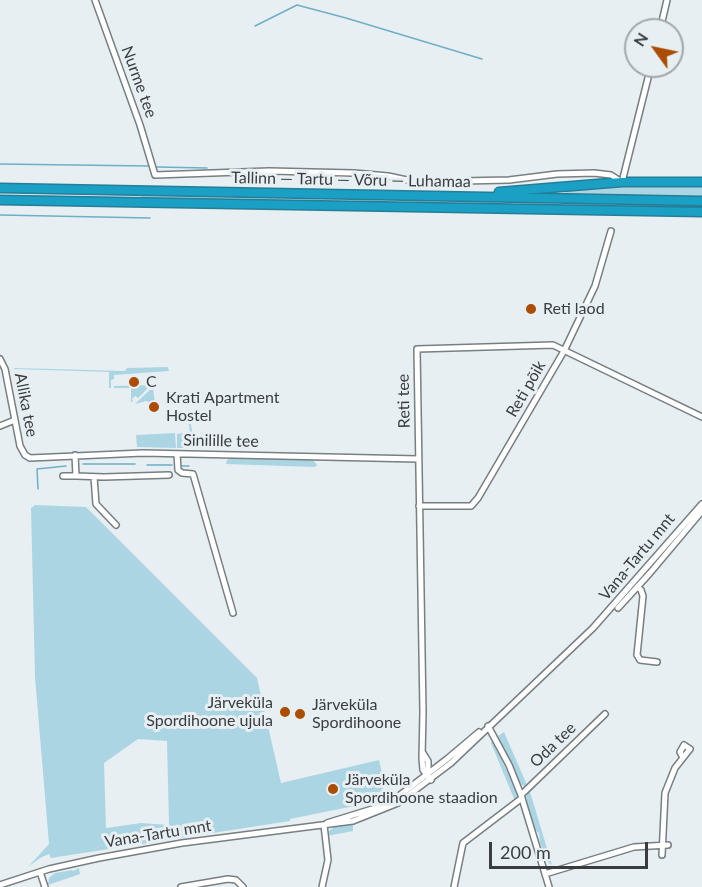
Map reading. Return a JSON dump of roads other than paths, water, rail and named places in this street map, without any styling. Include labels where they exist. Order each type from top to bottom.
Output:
[{"type":"highway","points":[[454,196],[469,192],[505,192],[622,182],[702,182]]},
{"type":"highway","name":"Tallinn — Tartu — Võru — Luhamaa","points":[[0,188],[702,201]]},
{"type":"highway","name":"Tallinn — Tartu — Võru — Luhamaa","points":[[0,200],[702,212]]},
{"type":"street","name":"Nurme tee","points":[[95,0],[140,125],[155,175],[269,171],[322,172],[388,176],[416,182],[509,180],[594,172],[611,175],[622,182]]},
{"type":"street","points":[[663,18],[668,0]]},
{"type":"street","points":[[622,182],[648,78]]},
{"type":"street","name":"Reti põik","points":[[419,506],[471,506],[478,498],[564,351],[595,286],[611,231]]},
{"type":"street","name":"Reti tee","points":[[430,777],[423,770],[417,349],[553,345],[702,417]]},
{"type":"street","name":"Allika tee","points":[[0,359],[5,369],[20,446],[25,455]]},
{"type":"street","points":[[0,426],[15,420]]},
{"type":"street","points":[[177,453],[178,470],[182,473],[193,474],[233,613]]},
{"type":"street","name":"Sinilille tee","points":[[25,455],[37,458],[177,453],[418,459]]},
{"type":"street","points":[[75,455],[76,476]]},
{"type":"street","points":[[63,477],[169,475]]},
{"type":"street","points":[[94,477],[96,504],[116,525]]},
{"type":"street","name":"Vana-Tartu mnt","points":[[594,628],[702,504]]},
{"type":"street","name":"Vana-Tartu mnt","points":[[0,885],[82,861],[182,843],[353,821],[385,810],[451,764],[488,726],[615,610],[702,511]]},
{"type":"street","points":[[637,587],[643,596],[637,655],[640,660],[657,662]]},
{"type":"street","name":"Oda tee","points":[[454,887],[464,843],[521,796],[605,714]]},
{"type":"street","points":[[488,726],[509,765],[521,796],[549,887]]},
{"type":"street","points":[[662,855],[665,845],[665,793],[682,756]]},
{"type":"street","points":[[322,887],[328,860],[324,825]]},
{"type":"street","points":[[545,874],[634,847],[665,845]]},
{"type":"street","points":[[40,872],[45,887]]},
{"type":"street","points":[[180,887],[228,879],[236,880],[243,887]]},
{"type":"waterway","points":[[255,26],[297,5],[482,59]]},
{"type":"waterway","points":[[0,164],[148,166]]},
{"type":"waterway","points":[[157,167],[207,168]]},
{"type":"waterway","points":[[0,215],[150,218]]},
{"type":"waterway","points":[[83,464],[135,464]]},
{"type":"waterway","points":[[147,465],[172,465]]},
{"type":"waterway","points":[[38,489],[37,469],[66,466]]},
{"type":"waterway","points":[[182,466],[189,466]]},
{"type":"place","name":"Reti laod","points":[[531,309]]},
{"type":"place","name":"C","points":[[134,382]]},
{"type":"place","name":"Krati Apartment Hostel","points":[[154,407]]},
{"type":"place","name":"Järveküla Spordihoone ujula","points":[[285,712]]},
{"type":"place","name":"Järveküla Spordihoone","points":[[300,714]]},
{"type":"place","name":"Järveküla Spordihoone staadion","points":[[333,789]]}]
